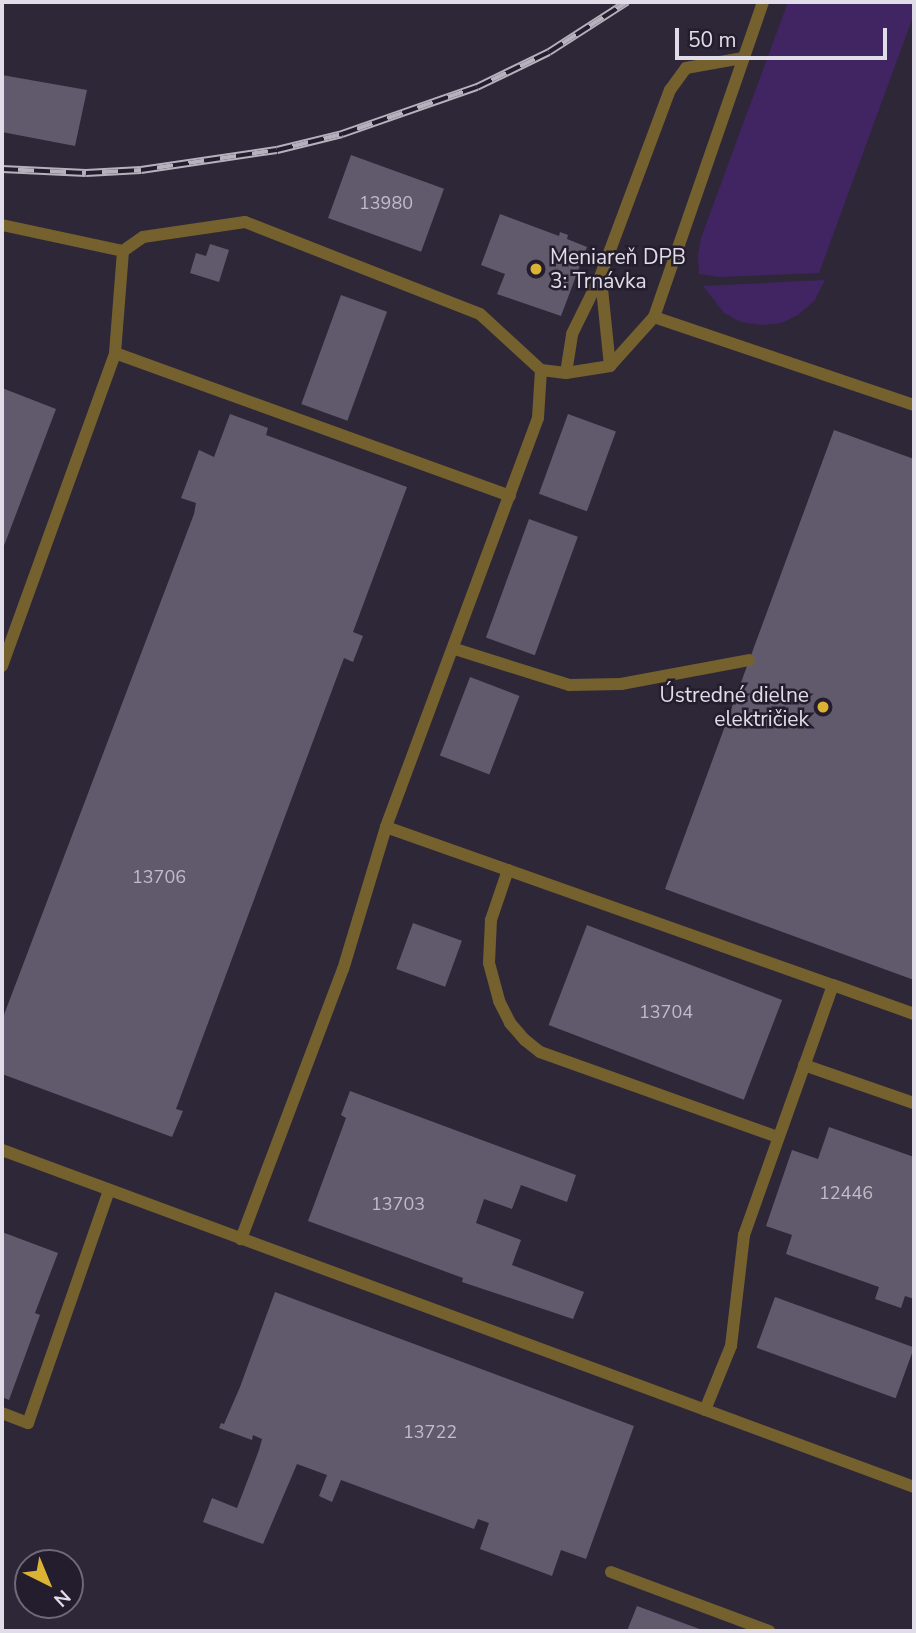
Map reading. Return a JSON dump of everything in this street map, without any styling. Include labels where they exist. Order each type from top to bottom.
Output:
[{"type":"lane","points":[[2,225],[122,251],[142,237],[246,222],[480,314],[541,370],[566,373],[610,366],[654,317],[763,2]]},
{"type":"lane","points":[[566,373],[572,334],[600,278],[670,90],[686,68],[743,58]]},
{"type":"lane","points":[[2,666],[116,353],[122,251]]},
{"type":"lane","points":[[600,278],[610,366]]},
{"type":"lane","points":[[654,317],[914,405]]},
{"type":"lane","points":[[116,353],[510,496]]},
{"type":"lane","points":[[241,1238],[344,969],[386,827],[538,418],[541,370]]},
{"type":"lane","points":[[454,649],[569,685],[621,684],[749,660]]},
{"type":"lane","points":[[386,827],[914,1014]]},
{"type":"lane","points":[[508,870],[491,920],[489,963],[499,1001],[510,1023],[525,1040],[540,1052],[777,1137]]},
{"type":"lane","points":[[705,1410],[731,1346],[744,1235],[833,985]]},
{"type":"lane","points":[[804,1065],[914,1103]]},
{"type":"lane","points":[[2,1150],[914,1487]]},
{"type":"lane","points":[[2,1413],[28,1423],[110,1190]]},
{"type":"lane","points":[[611,1572],[769,1631]]},
{"type":"shaded area","points":[[788,2],[914,2],[914,14],[819,273],[720,277],[699,274],[698,254],[701,238]]},
{"type":"shaded area","points":[[825,280],[814,301],[798,315],[781,323],[761,325],[741,322],[724,313],[703,286]]},
{"type":"building","points":[[2,75],[87,90],[75,146],[2,132]]},
{"type":"building","points":[[351,155],[444,189],[421,252],[328,218]]},
{"type":"building","name":"Meniareň DPB 3: Trnávka","points":[[500,214],[559,236],[560,232],[568,235],[567,239],[587,247],[561,316],[497,294],[505,274],[481,265]]},
{"type":"building","points":[[210,244],[229,250],[219,282],[190,273],[196,253],[206,256]]},
{"type":"building","points":[[341,295],[387,312],[347,421],[301,404]]},
{"type":"building","points":[[2,388],[56,409],[2,551]]},
{"type":"building","points":[[230,414],[268,428],[266,435],[407,487],[353,632],[363,636],[353,662],[344,658],[176,1109],[183,1111],[172,1137],[2,1074],[2,1020],[194,514],[196,503],[181,498],[199,450],[214,457]]},
{"type":"building","points":[[568,414],[616,431],[587,511],[539,494]]},
{"type":"building","name":"Ústredné dielne električiek","points":[[834,430],[914,459],[914,980],[665,889]]},
{"type":"building","points":[[529,519],[578,537],[535,655],[486,637]]},
{"type":"building","points":[[470,677],[519,696],[489,774],[440,755]]},
{"type":"building","points":[[413,923],[462,941],[445,987],[396,969]]},
{"type":"building","points":[[587,925],[782,1000],[744,1100],[549,1025]]},
{"type":"building","points":[[350,1091],[576,1175],[567,1202],[521,1185],[512,1209],[484,1199],[476,1223],[521,1240],[512,1265],[584,1292],[573,1319],[462,1282],[463,1278],[308,1221],[346,1118],[341,1115]]},
{"type":"building","points":[[829,1127],[914,1157],[914,1299],[905,1296],[901,1308],[875,1299],[879,1287],[786,1254],[792,1235],[766,1226],[792,1150],[818,1159]]},
{"type":"building","points":[[2,1232],[58,1253],[35,1313],[40,1315],[9,1400],[2,1397]]},
{"type":"building","points":[[275,1292],[634,1426],[586,1559],[561,1550],[552,1576],[480,1549],[489,1523],[478,1519],[474,1529],[341,1480],[332,1502],[319,1496],[327,1475],[297,1464],[263,1544],[203,1522],[212,1498],[237,1508],[259,1450],[262,1439],[253,1435],[252,1440],[219,1428],[221,1423],[224,1424],[240,1387]]},
{"type":"building","points":[[775,1297],[914,1348],[896,1398],[757,1348]]},
{"type":"building","points":[[637,1606],[705,1631],[627,1631]]},
{"type":"railway","points":[[2,169],[86,173],[141,170],[277,150],[342,134],[477,87],[549,52],[627,2]]},
{"type":"place","name":"Meniareň DPB 3: Trnávka","points":[[536,269]]},
{"type":"place","name":"Ústredné dielne električiek","points":[[823,707]]}]
